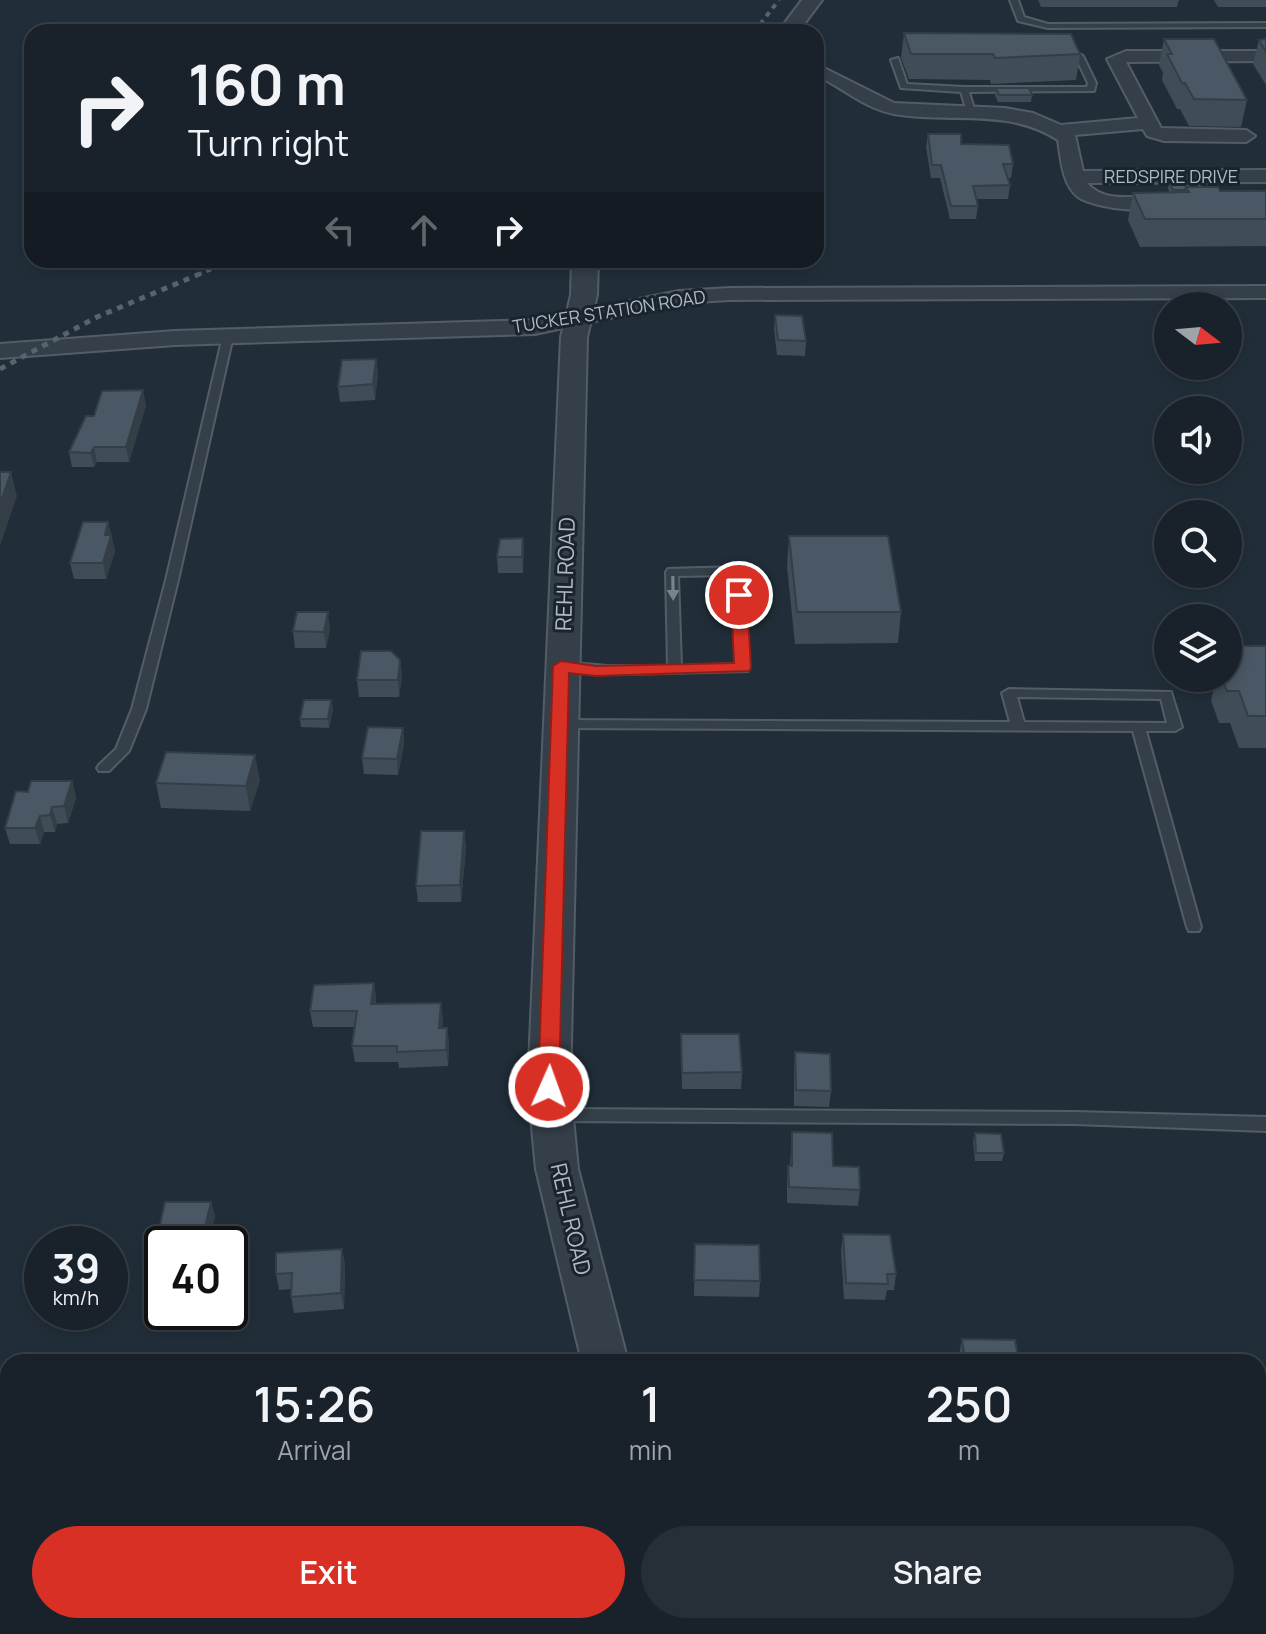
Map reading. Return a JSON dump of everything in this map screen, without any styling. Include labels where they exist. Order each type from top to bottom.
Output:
[{"type":"street","points":[[794,24],[812,0]]},
{"type":"street","points":[[1060,131],[1148,123],[1116,59],[1126,56],[1266,56]]},
{"type":"street","points":[[824,72],[877,104],[907,109],[1019,114],[1040,120],[1067,137],[1076,177],[1082,190],[1093,198],[1132,203],[1192,203]]},
{"type":"street","name":"REDSPIRE DRIVE","points":[[1148,123],[1154,132],[1164,135],[1246,136]]},
{"type":"street","name":"REDSPIRE DRIVE","points":[[1076,177],[1266,176]]},
{"type":"street","name":"REHL ROAD","points":[[585,268],[584,295],[574,337],[549,1087],[557,1169],[603,1354]]},
{"type":"street","name":"TUCKER STATION ROAD","points":[[0,351],[228,336],[515,329],[579,320],[679,297],[730,294],[1266,292]]},
{"type":"lane","points":[[1014,0],[1021,19],[1048,26],[1266,25]]},
{"type":"lane","points":[[895,60],[904,86],[964,90],[1091,89],[1092,83],[1079,56]]},
{"type":"lane","points":[[964,90],[971,112]]},
{"type":"lane","points":[[104,768],[122,751],[139,709],[228,336]]},
{"type":"lane","points":[[561,666],[596,671],[743,668],[737,571],[672,572],[675,669]]},
{"type":"lane","points":[[559,724],[1175,727],[1166,695],[1009,693],[1018,726]]},
{"type":"lane","points":[[1138,727],[1194,927]]},
{"type":"lane","points":[[552,1115],[1059,1118],[1266,1124]]},
{"type":"building","points":[[904,33],[1071,34],[1080,54],[995,58],[993,54],[911,54]]},
{"type":"building","points":[[1164,39],[1214,39],[1247,100],[1194,99],[1167,54],[1172,54]]},
{"type":"building","points":[[1266,39],[1266,52],[1259,40]]},
{"type":"building","points":[[996,88],[1029,88],[1032,95],[999,95]]},
{"type":"building","points":[[928,134],[961,134],[961,144],[1009,145],[1013,164],[1003,164],[1010,185],[973,186],[978,206],[951,206],[941,165],[932,165]]},
{"type":"building","points":[[1169,182],[1202,182],[1204,187],[1173,190]]},
{"type":"building","points":[[1186,187],[1266,191],[1266,219],[1145,219],[1133,193],[1189,192]]},
{"type":"building","points":[[775,315],[802,316],[806,341],[778,340]]},
{"type":"building","points":[[376,359],[373,384],[338,387],[342,360]]},
{"type":"building","points":[[143,390],[126,447],[94,447],[91,453],[69,452],[86,416],[94,416],[102,391]]},
{"type":"building","points":[[0,472],[11,472],[0,504]]},
{"type":"building","points":[[83,522],[108,522],[105,535],[111,535],[103,563],[70,563]]},
{"type":"building","points":[[789,536],[888,536],[901,612],[797,612]]},
{"type":"building","points":[[523,538],[522,557],[497,557],[500,539]]},
{"type":"building","points":[[297,612],[328,612],[324,632],[293,631]]},
{"type":"building","points":[[1242,646],[1266,646],[1266,716],[1248,716],[1239,692],[1242,692]]},
{"type":"building","points":[[361,651],[391,651],[400,660],[398,680],[357,680]]},
{"type":"building","points":[[304,700],[331,700],[328,719],[300,719]]},
{"type":"building","points":[[368,727],[403,728],[397,759],[362,758]]},
{"type":"building","points":[[166,752],[255,755],[246,786],[156,783]]},
{"type":"building","points":[[31,781],[72,781],[64,806],[52,807],[50,815],[40,816],[35,828],[5,828],[16,791],[28,792]]},
{"type":"building","points":[[421,831],[464,831],[460,885],[416,886]]},
{"type":"building","points":[[374,983],[371,1004],[441,1003],[439,1028],[447,1028],[446,1050],[397,1052],[397,1046],[352,1046],[357,1011],[310,1011],[314,985]]},
{"type":"building","points":[[681,1034],[739,1034],[742,1072],[682,1073]]},
{"type":"building","points":[[795,1052],[830,1054],[831,1091],[796,1090]]},
{"type":"building","points":[[792,1132],[832,1133],[833,1166],[859,1167],[860,1190],[789,1187]]},
{"type":"building","points":[[975,1133],[1001,1134],[1004,1153],[976,1153]]},
{"type":"building","points":[[165,1202],[211,1202],[205,1226],[160,1226]]},
{"type":"building","points":[[843,1234],[890,1235],[896,1274],[887,1274],[888,1284],[846,1283]]},
{"type":"building","points":[[695,1244],[759,1245],[760,1281],[694,1280]]},
{"type":"building","points":[[342,1249],[341,1293],[291,1297],[292,1273],[276,1274],[276,1253]]},
{"type":"building","points":[[962,1339],[1015,1340],[1018,1354],[964,1354]]},
{"type":"railway","points":[[760,24],[779,0]]},
{"type":"railway","points":[[197,275],[214,268]]},
{"type":"railway","points":[[0,369],[97,317],[202,273]]},
{"type":"route","points":[[549,1087],[561,666],[596,671],[743,668],[739,595]]}]
